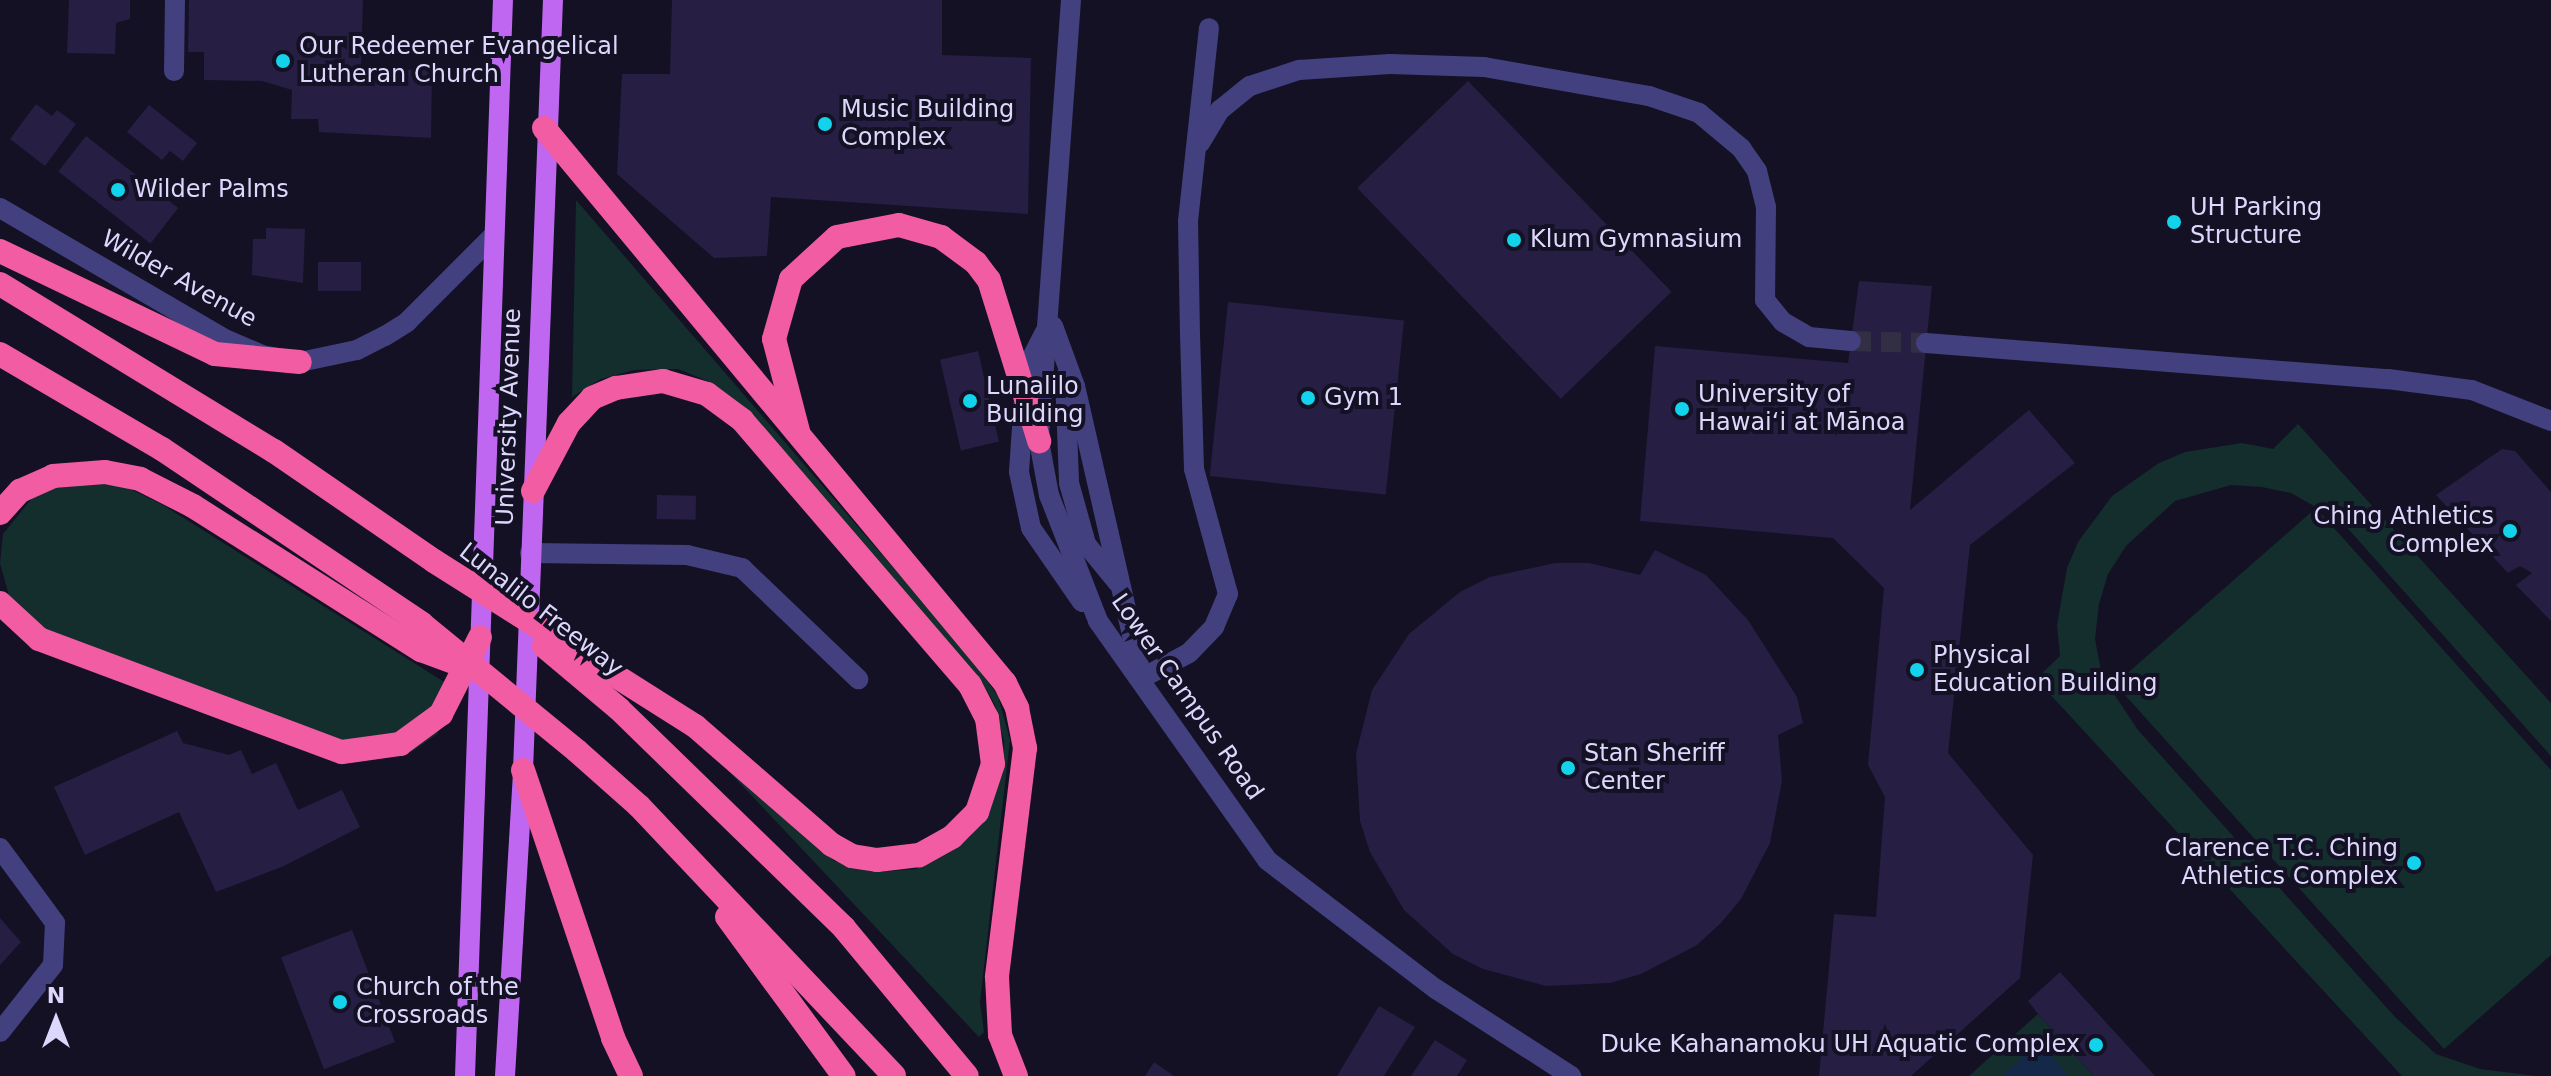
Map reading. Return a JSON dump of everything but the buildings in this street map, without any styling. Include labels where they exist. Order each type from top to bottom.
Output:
[{"type":"highway","points":[[544,128],[803,445],[988,660],[1017,708],[1025,748],[997,977],[1000,1035],[1016,1076]]},
{"type":"highway","points":[[803,445],[776,360],[776,318],[804,263],[856,230],[899,225],[921,229],[976,263],[998,300],[1039,441]]},
{"type":"highway","points":[[0,251],[215,354],[300,362]]},
{"type":"highway","name":"Lunalilo Freeway","points":[[0,284],[274,451],[434,561],[619,709],[834,917],[967,1076]]},
{"type":"highway","points":[[0,354],[162,449],[422,624],[486,674],[639,806],[894,1076]]},
{"type":"highway","points":[[434,561],[695,726],[832,845],[852,856],[877,860],[919,855],[952,837],[977,812],[993,764],[987,718],[970,685],[742,420],[707,394],[663,381],[616,388],[592,398],[569,423],[533,491]]},
{"type":"highway","points":[[0,513],[20,491],[53,476],[105,472],[140,479],[193,506],[421,650],[486,674]]},
{"type":"highway","points":[[0,603],[39,639],[342,752],[400,744],[441,714],[480,637]]},
{"type":"highway","points":[[523,770],[613,1038],[631,1076]]},
{"type":"highway","points":[[639,806],[844,1076]]},
{"type":"main road","name":"University Avenue","points":[[465,1076],[492,237],[503,0]]},
{"type":"main road","name":"University Avenue","points":[[505,1076],[523,770],[544,128],[553,0]]},
{"type":"street","points":[[174,71],[175,0]]},
{"type":"street","name":"Lower Campus Road","points":[[1071,0],[1051,321],[1039,441],[1049,495],[1098,621],[1142,678],[1267,860],[1436,989],[1571,1076]]},
{"type":"street","points":[[1051,321],[1064,357],[1142,678],[1189,653],[1214,627],[1228,594],[1194,469],[1188,221],[1209,28]]},
{"type":"street","points":[[1196,150],[1220,110],[1250,86],[1299,70],[1390,64],[1484,67],[1649,96],[1699,113],[1741,148],[1757,171],[1766,207],[1765,300],[1783,322],[1809,337],[1851,341]]},
{"type":"street","name":"Wilder Avenue","points":[[0,208],[227,340],[262,355],[300,362],[357,350],[407,322],[492,237]]},
{"type":"street","points":[[1051,321],[1026,369],[1019,472],[1031,528],[1063,580],[1098,621]]},
{"type":"street","points":[[1926,343],[2402,381],[2472,390],[2551,421]]},
{"type":"street","points":[[1064,357],[1069,483],[1086,544],[1121,586]]},
{"type":"street","points":[[530,553],[687,555],[742,568],[858,679]]},
{"type":"street","points":[[0,848],[55,923],[53,965],[0,1032]]},
{"type":"green space","points":[[576,200],[971,658],[998,696],[1010,740],[980,1002],[984,1032],[979,1037],[720,762],[834,861],[880,872],[916,869],[970,837],[988,809],[1003,772],[1004,742],[995,705],[981,680],[738,402],[710,382],[678,369],[634,370],[601,379],[572,397]]},
{"type":"green space","points":[[2298,424],[2551,703],[2551,756],[2342,522],[2291,493],[2262,487],[2231,485],[2175,501],[2126,546],[2108,574],[2099,604],[2095,639],[2102,676],[2138,730],[2396,1018],[2436,1054],[2480,1069],[2536,1076],[2402,1076],[2036,679],[2060,656],[2057,625],[2067,568],[2078,542],[2112,496],[2159,463],[2185,452],[2242,443],[2273,449]]},
{"type":"green space","points":[[90,483],[124,486],[163,505],[457,690],[437,734],[413,751],[384,757],[41,631],[9,596],[0,563],[3,534],[32,498],[56,488]]},
{"type":"green space","name":"Clarence T.C. Ching Athletics Complex","points":[[2316,508],[2551,770],[2551,955],[2444,1049],[2115,684]]},
{"type":"green space","name":"Duke Kahanamoku UH Aquatic Complex","points":[[2038,1014],[2094,1076],[1969,1076]]},
{"type":"water","points":[[2039,1043],[2069,1076],[2002,1076]]},
{"type":"tunnel","points":[[1851,341],[1926,343]]},
{"type":"place","name":"Our Redeemer Evangelical Lutheran Church","points":[[283,61]]},
{"type":"place","name":"Music Building Complex","points":[[825,124]]},
{"type":"place","name":"Wilder Palms","points":[[118,190]]},
{"type":"place","name":"UH Parking Structure","points":[[2174,222]]},
{"type":"place","name":"Klum Gymnasium","points":[[1514,240]]},
{"type":"place","name":"Gym 1","points":[[1308,398]]},
{"type":"place","name":"Lunalilo Building","points":[[970,401]]},
{"type":"place","name":"University of Hawaiʻi at Mānoa","points":[[1682,409]]},
{"type":"place","name":"Ching Athletics Complex","points":[[2510,531]]},
{"type":"place","name":"Physical Education Building","points":[[1917,670]]},
{"type":"place","name":"Stan Sheriff Center","points":[[1568,768]]},
{"type":"place","name":"Clarence T.C. Ching Athletics Complex","points":[[2414,863]]},
{"type":"place","name":"Church of the Crossroads","points":[[340,1002]]},
{"type":"place","name":"Duke Kahanamoku UH Aquatic Complex","points":[[2096,1045]]}]
